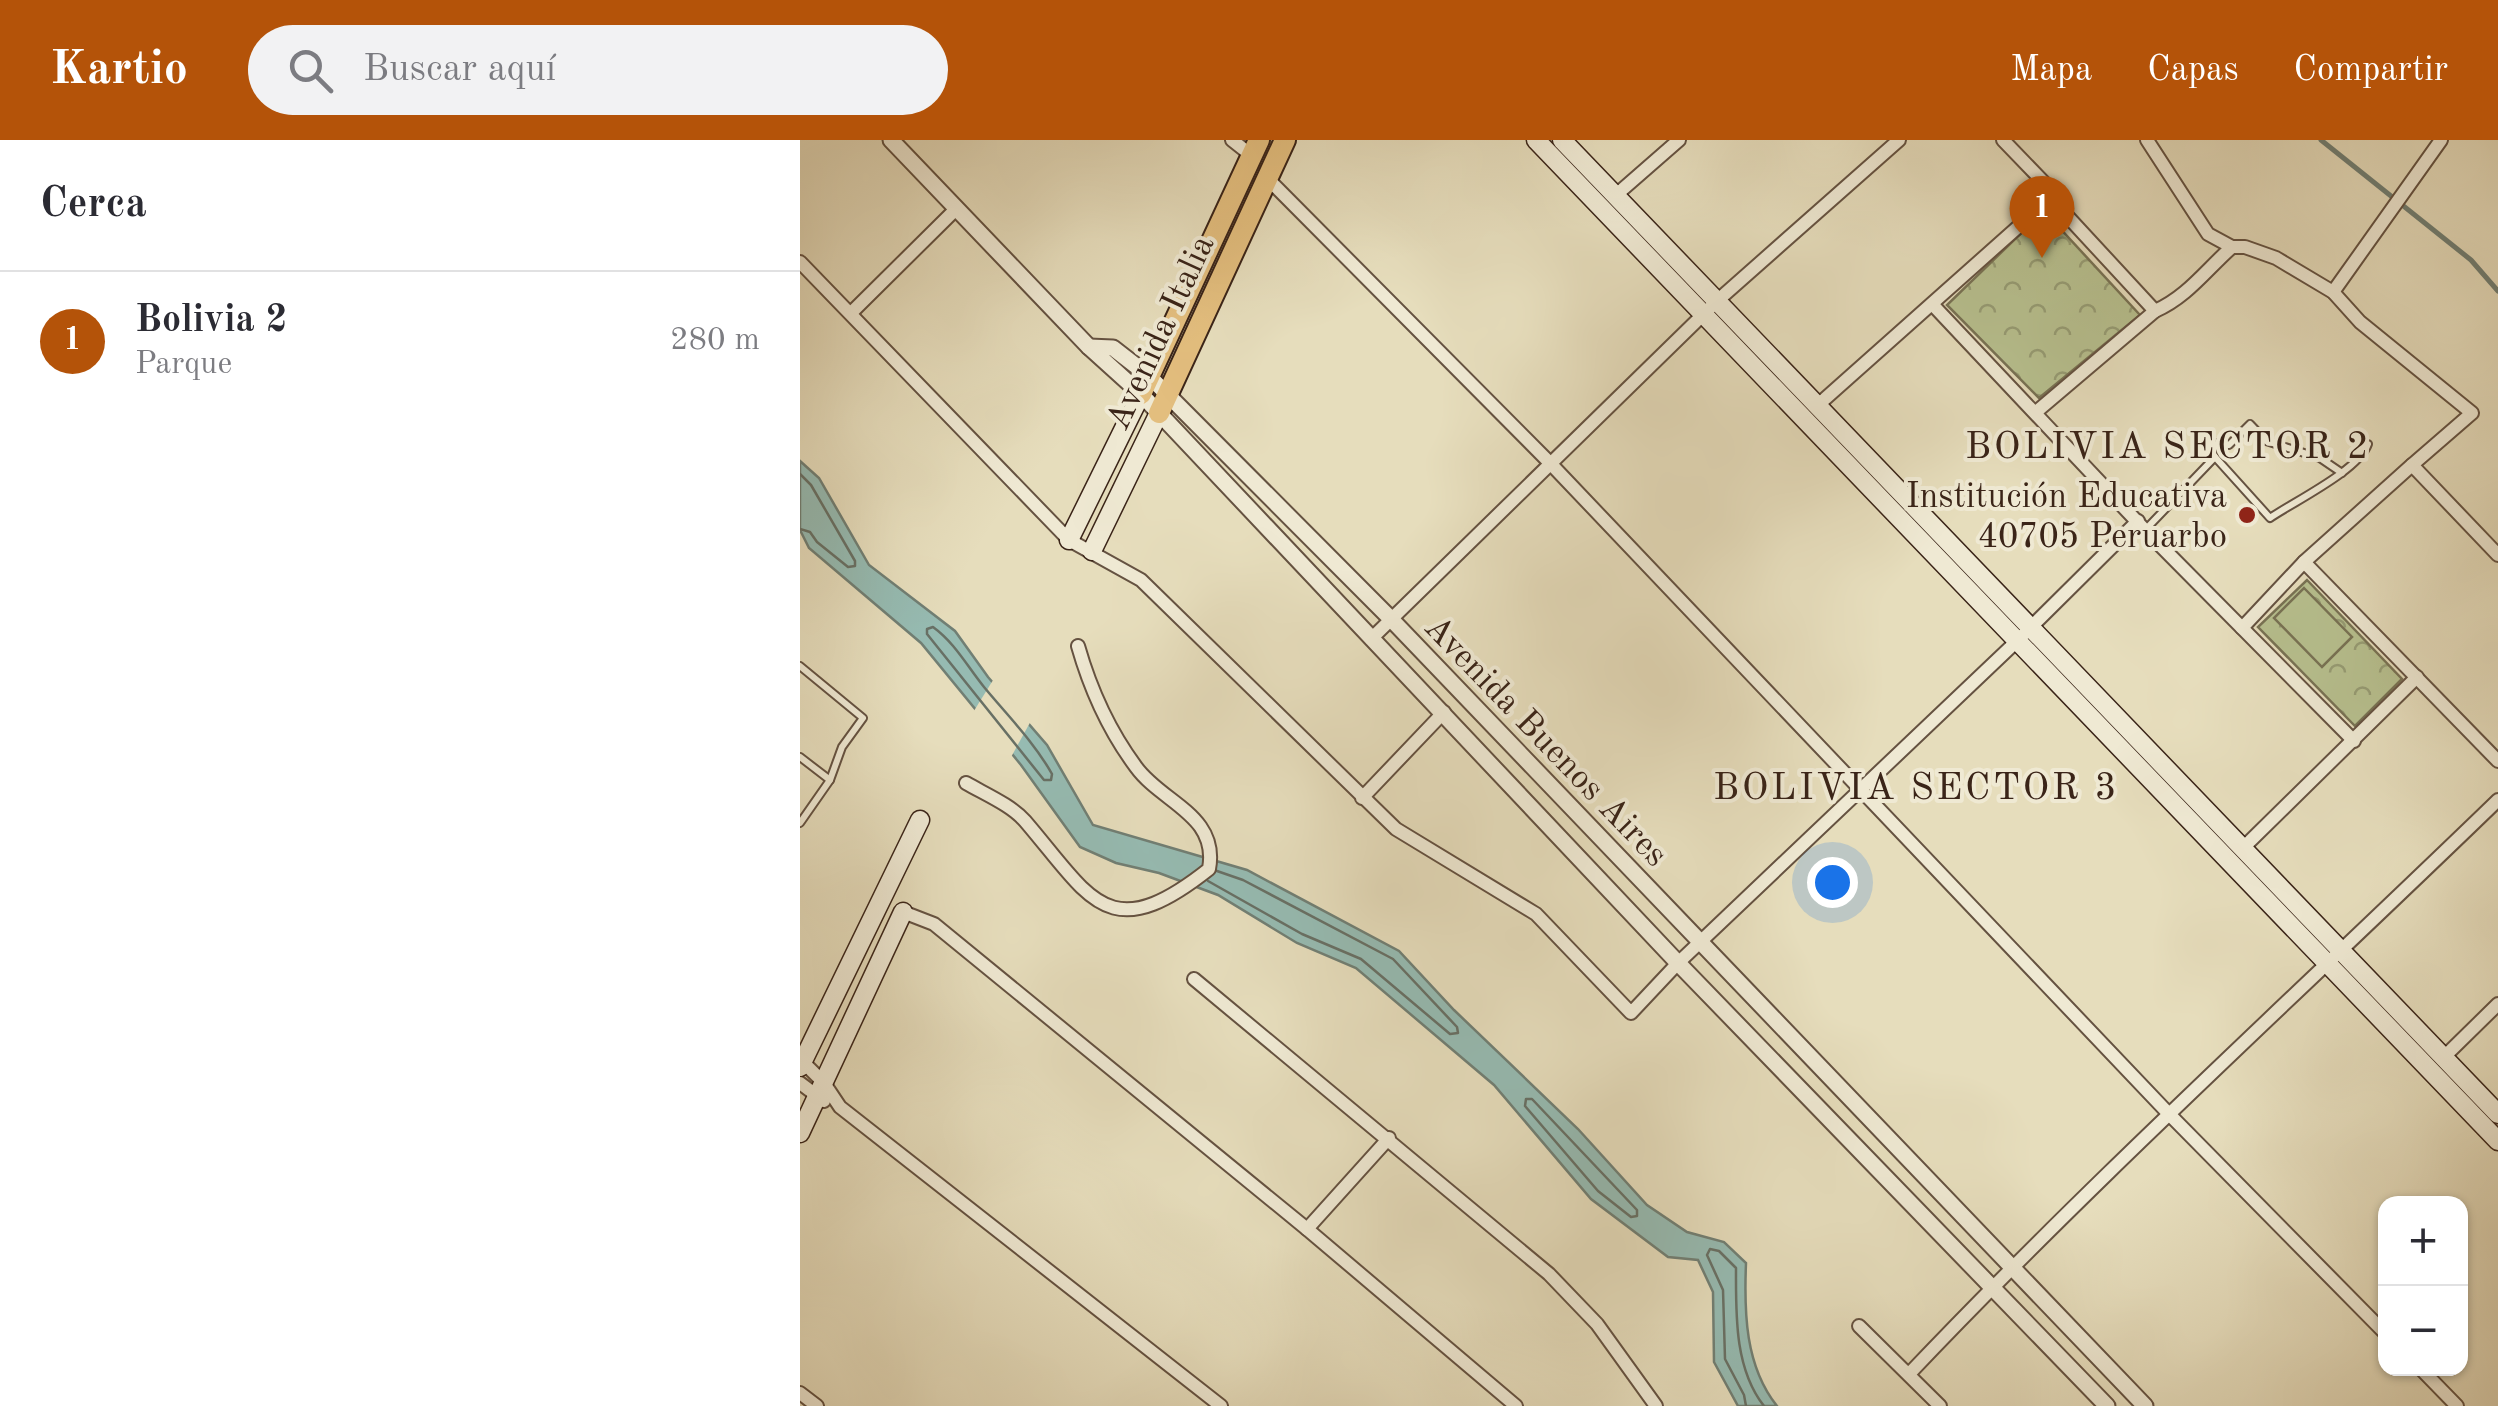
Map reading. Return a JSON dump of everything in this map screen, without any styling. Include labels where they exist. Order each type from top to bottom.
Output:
[{"type":"main road","name":"Avenida Italia","points":[[1092,552],[1285,140]]},
{"type":"main road","points":[[1536,140],[1818,405],[2025,633],[2242,848],[2498,1142]]},
{"type":"main road","points":[[1562,140],[1616,196],[1711,308],[2335,958],[2498,1114]]},
{"type":"main road","name":"Avenida Italia","points":[[1069,540],[1255,148]]},
{"type":"main road","points":[[801,1062],[920,820]]},
{"type":"main road","points":[[800,1133],[904,912]]},
{"type":"street","name":"Avenida Buenos Aires","points":[[890,140],[1089,347],[1114,348],[1371,639],[1678,964],[2107,1406]]},
{"type":"street","points":[[1232,140],[1255,148]]},
{"type":"street","points":[[1616,196],[1678,140]]},
{"type":"street","points":[[1371,639],[1548,462],[1711,308],[1899,140]]},
{"type":"street","points":[[2003,140],[2055,194],[2056,205],[2155,311]]},
{"type":"street","points":[[2147,140],[2208,234],[2232,248],[2245,247],[2276,258],[2333,292],[2360,322],[2472,413],[2304,562],[2242,628]]},
{"type":"street","points":[[2333,292],[2441,140]]},
{"type":"street","points":[[1266,177],[1548,462],[2168,1114],[2378,1326]]},
{"type":"street","points":[[1818,405],[2055,194]]},
{"type":"street","points":[[852,312],[956,209]]},
{"type":"street","points":[[2036,412],[2155,311],[2209,273],[2232,248]]},
{"type":"street","points":[[800,262],[1069,540],[1141,580],[1396,829],[1536,914],[1631,1013],[1699,943],[2142,525]]},
{"type":"street","points":[[1932,304],[2354,741]]},
{"type":"street","name":"Avenida Buenos Aires","points":[[1162,404],[1390,618],[2144,1406]]},
{"type":"street","points":[[2412,465],[2498,555]]},
{"type":"street","points":[[2304,562],[2498,762]]},
{"type":"street","points":[[966,783],[1022,817],[1066,872],[1097,902],[1136,909],[1164,902],[1209,869],[1209,838],[1187,811],[1136,768],[1088,679],[1078,646]]},
{"type":"street","points":[[2242,848],[2416,677]]},
{"type":"street","points":[[1362,798],[1444,712]]},
{"type":"street","points":[[1909,1374],[2168,1114],[2498,800]]},
{"type":"street","points":[[904,912],[934,924],[1516,1406]]},
{"type":"street","points":[[1194,979],[1389,1138],[1579,1303],[1656,1406]]},
{"type":"street","points":[[2443,1058],[2498,1004]]},
{"type":"street","points":[[801,1062],[820,1091]]},
{"type":"street","points":[[800,1083],[820,1091],[1221,1406]]},
{"type":"street","points":[[1306,1229],[1389,1138]]},
{"type":"street","points":[[1860,1326],[1940,1406]]},
{"type":"street","points":[[2428,1376],[2457,1406]]},
{"type":"street","points":[[800,1393],[817,1406]]},
{"type":"lane","points":[[2342,474],[2320,458],[2266,440],[2250,424],[2229,445],[2218,444],[2211,451],[2270,518],[2342,474],[2357,462],[2368,444]]},
{"type":"lane","points":[[2142,525],[2215,457]]},
{"type":"lane","points":[[800,666],[863,718],[842,747],[830,780],[800,822]]},
{"type":"lane","points":[[800,758],[830,780]]},
{"type":"green space","points":[[2044,211],[2140,315],[2039,398],[1947,305]]},
{"type":"green space","points":[[2307,580],[2402,679],[2355,726],[2258,627]]},
{"type":"green space","points":[[2304,588],[2352,637],[2322,667],[2274,618]]},
{"type":"water","points":[[800,461],[819,478],[869,565],[955,631],[988,677],[1047,745],[1093,825],[1247,870],[1399,951],[1454,1010],[1578,1129],[1647,1205],[1687,1232],[1724,1242],[1746,1263],[1749,1338],[1758,1374],[1777,1406],[1738,1406],[1714,1362],[1713,1292],[1698,1260],[1668,1257],[1591,1199],[1494,1085],[1356,968],[1297,943],[1218,895],[1159,873],[1116,863],[1080,847],[1021,765],[921,643],[809,548],[800,530]]},
{"type":"pier","points":[[995,677],[1032,719],[1010,759],[972,714]]},
{"type":"waterway","points":[[2321,140],[2471,260],[2498,291]]},
{"type":"place","name":"Bolivia 2","points":[[2042,258]]},
{"type":"place","name":"Institución Educativa 40705 Peruarbo","points":[[2247,515]]},
{"type":"district","name":"BOLIVIA SECTOR 2","points":[[2168,445]]},
{"type":"district","name":"BOLIVIA SECTOR 3","points":[[1916,786]]}]
